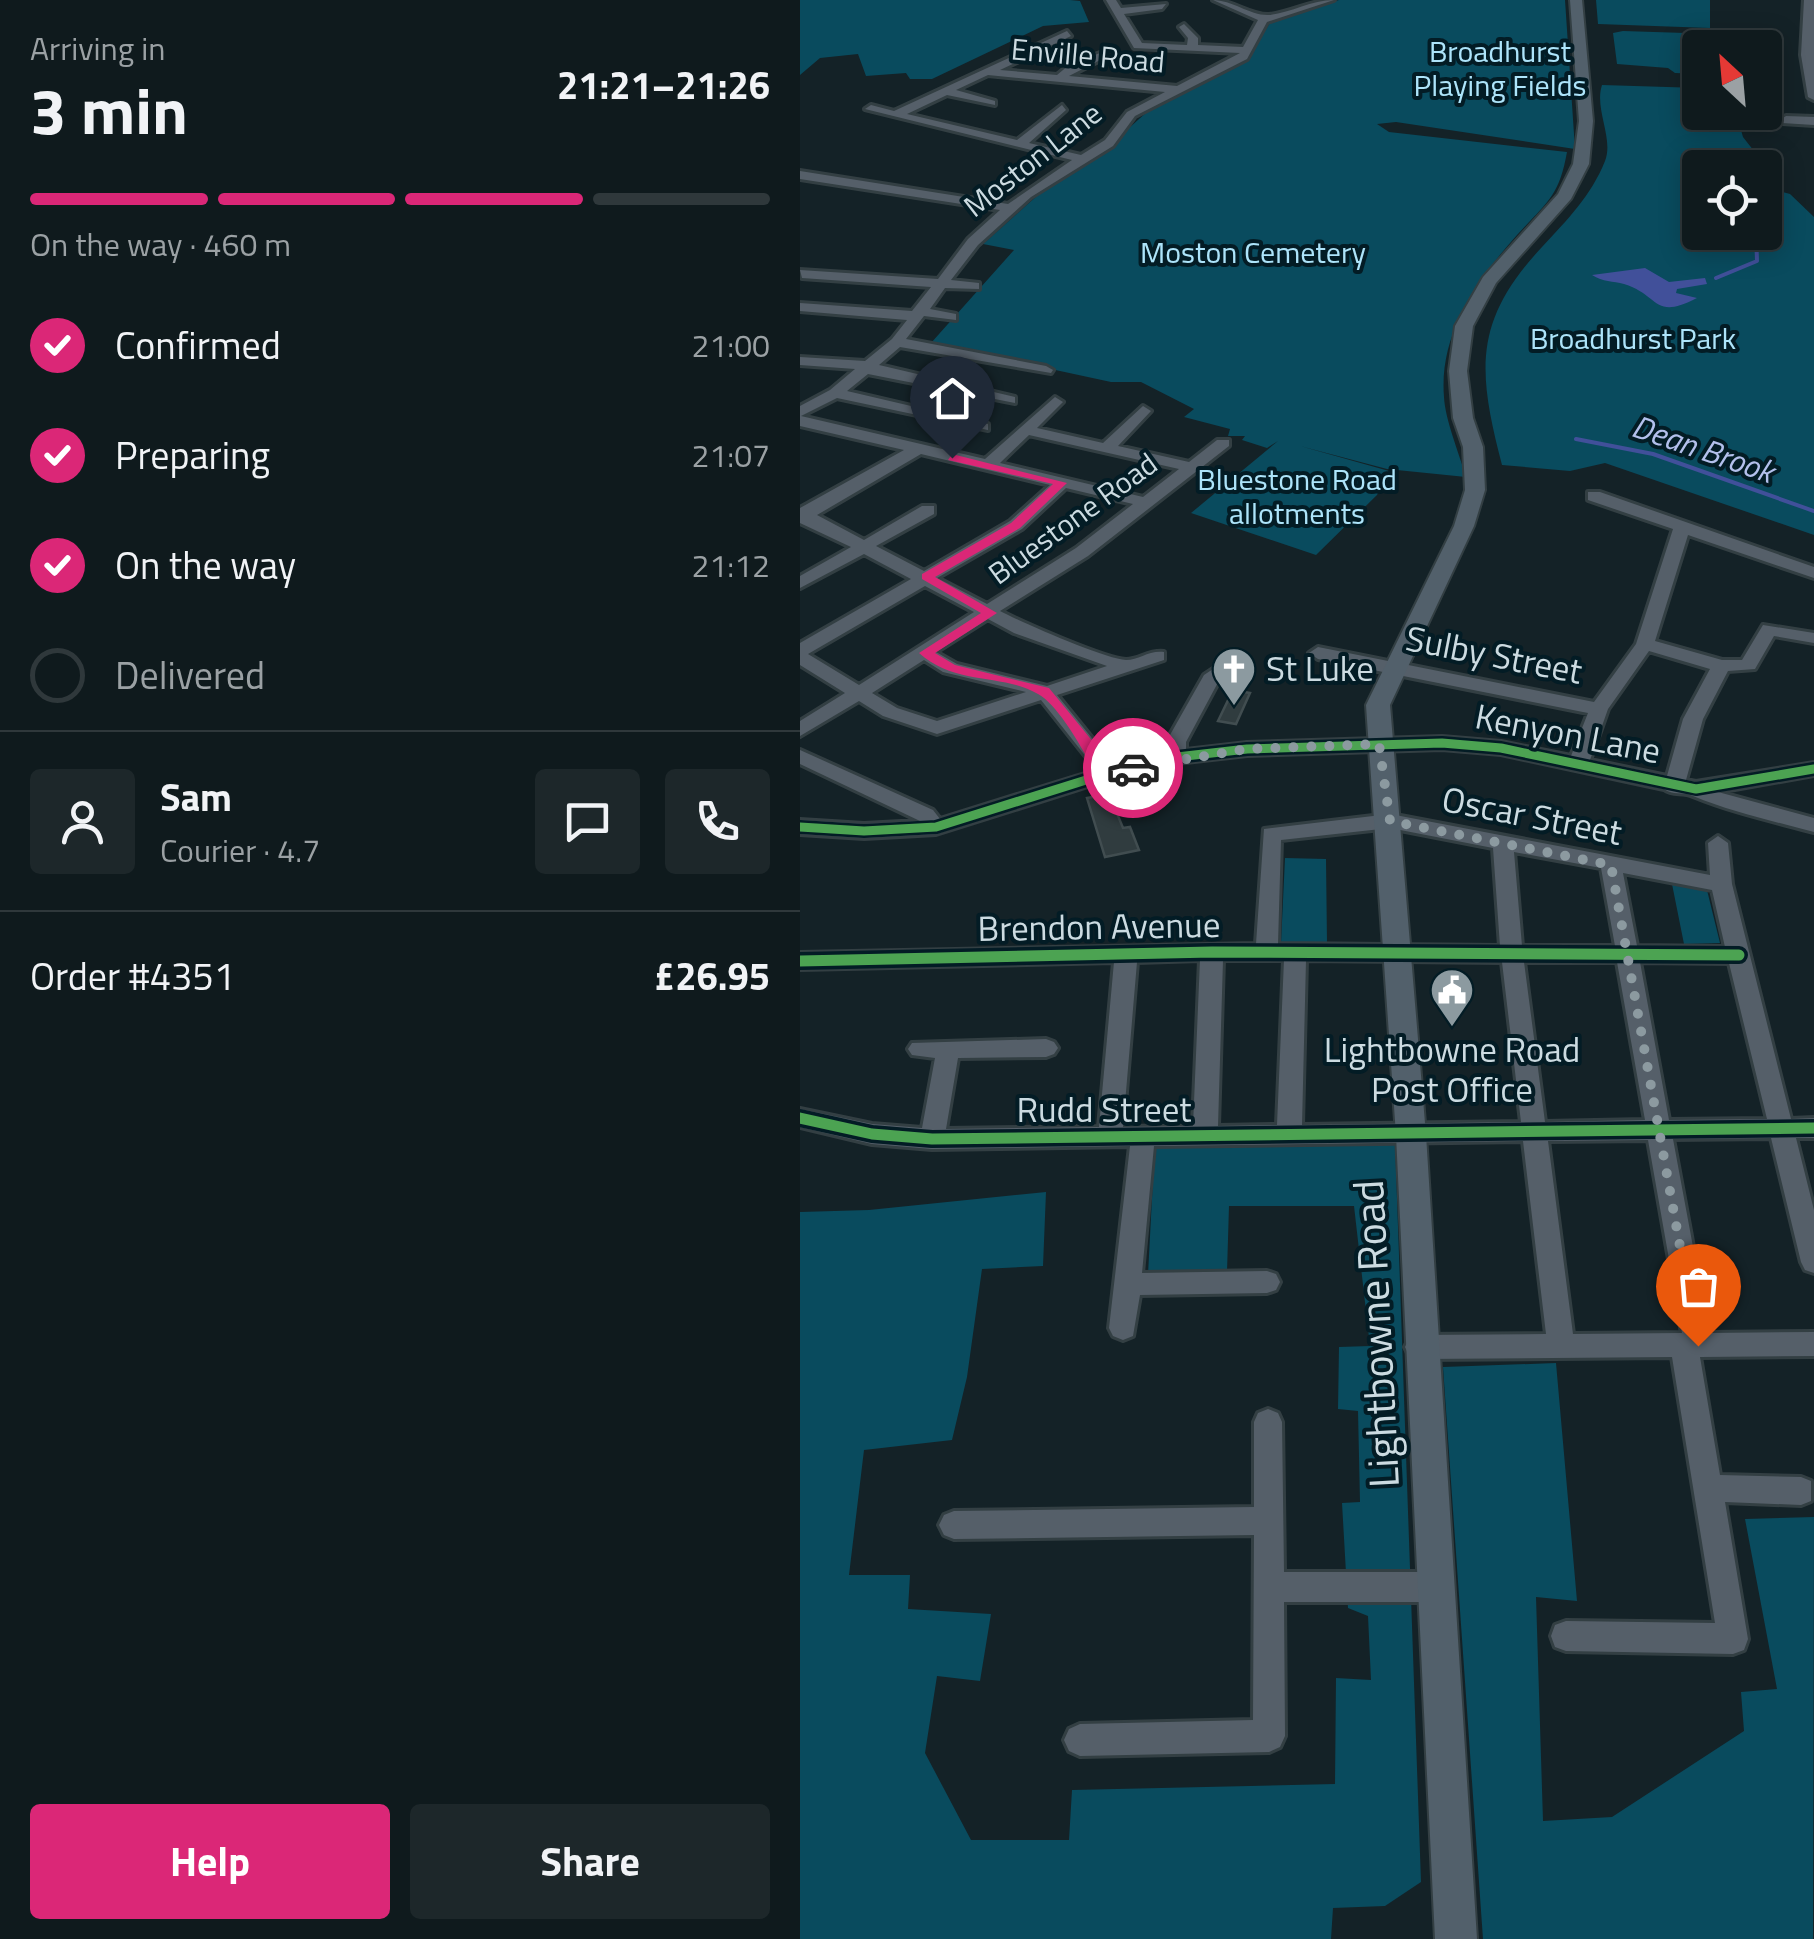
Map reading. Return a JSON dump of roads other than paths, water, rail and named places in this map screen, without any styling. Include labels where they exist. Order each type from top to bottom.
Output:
[{"type":"main road","points":[[1380,735],[1402,671],[1464,527],[1475,490],[1473,447],[1463,418],[1458,371],[1464,326],[1488,281],[1565,196],[1581,164],[1586,122],[1576,0]]},
{"type":"main road","points":[[1402,671],[1477,530],[1486,491],[1472,393],[1477,340],[1495,292],[1571,204],[1595,162],[1598,141],[1586,0]]},
{"type":"main road","name":"Lightbowne Road","points":[[1380,735],[1390,821],[1411,1135],[1419,1347],[1456,1939]]},
{"type":"street","points":[[1218,0],[1264,19],[1329,0]]},
{"type":"street","points":[[1281,0],[1308,9]]},
{"type":"street","points":[[1810,0],[1813,91]]},
{"type":"street","points":[[1114,6],[1162,6]]},
{"type":"street","points":[[1114,6],[1138,46],[1246,50]]},
{"type":"street","name":"Moston Lane","points":[[800,412],[869,368],[897,342],[973,242],[1011,208],[1046,179],[1109,143],[1131,114],[1243,57],[1264,19]]},
{"type":"street","points":[[1184,27],[1193,38],[1192,49]]},
{"type":"street","points":[[895,115],[1067,34]]},
{"type":"street","points":[[1058,80],[1073,67],[1100,56]]},
{"type":"street","name":"Enville Road","points":[[990,72],[1117,86],[1150,81],[1181,90]]},
{"type":"street","points":[[949,92],[992,103]]},
{"type":"street","points":[[1020,144],[1062,108]]},
{"type":"street","points":[[870,109],[1083,159]]},
{"type":"street","points":[[1786,120],[1814,121]]},
{"type":"street","points":[[800,175],[1011,208]]},
{"type":"street","points":[[864,202],[880,189]]},
{"type":"street","points":[[925,211],[941,198]]},
{"type":"street","points":[[802,274],[974,286]]},
{"type":"street","points":[[800,307],[951,316]]},
{"type":"street","points":[[897,342],[1046,370]]},
{"type":"street","points":[[800,360],[869,368],[1010,400]]},
{"type":"street","points":[[800,398],[827,398],[982,427]]},
{"type":"street","points":[[987,466],[1054,402]]},
{"type":"street","points":[[1106,449],[1143,411]]},
{"type":"street","points":[[800,422],[1145,502]]},
{"type":"street","points":[[1026,430],[1191,466]]},
{"type":"street","name":"Bluestone Road","points":[[800,730],[1082,552],[1223,443]]},
{"type":"street","points":[[802,516],[918,450]]},
{"type":"street","points":[[1062,483],[1016,525],[800,654],[890,712],[936,728],[1158,656]]},
{"type":"street","points":[[1594,496],[1814,573]]},
{"type":"street","points":[[800,583],[928,510]]},
{"type":"street","points":[[802,516],[1020,629],[1124,666]]},
{"type":"street","points":[[1578,765],[1599,709],[1645,644],[1682,527]]},
{"type":"street","points":[[1645,644],[1721,666],[1748,666],[1769,629],[1814,638]]},
{"type":"street","points":[[926,653],[950,668],[1044,691],[1098,758],[1102,775]]},
{"type":"street","name":"Sulby Street","points":[[1318,653],[1599,709]]},
{"type":"street","points":[[1685,789],[1692,719],[1721,666]]},
{"type":"street","points":[[1177,757],[1176,742],[1213,675]]},
{"type":"street","name":"Kenyon Lane","points":[[800,826],[864,832],[936,827],[1102,775],[1177,757],[1380,735],[1501,748],[1685,789]]},
{"type":"street","points":[[803,760],[926,814],[936,827]]},
{"type":"street","points":[[1685,789],[1814,769]]},
{"type":"street","points":[[1685,789],[1814,826]]},
{"type":"street","points":[[1722,802],[1721,884],[1814,1262]]},
{"type":"street","name":"Oscar Street","points":[[1268,952],[1271,834],[1390,821],[1721,884]]},
{"type":"street","points":[[1503,842],[1512,954],[1561,1347]]},
{"type":"street","points":[[1566,1636],[1734,1639],[1657,1128],[1611,865]]},
{"type":"street","points":[[1205,1137],[1212,952]]},
{"type":"street","name":"Brendon Avenue","points":[[800,961],[1212,952],[1739,955]]},
{"type":"street","points":[[1288,1136],[1295,953]]},
{"type":"street","points":[[1110,1138],[1126,954]]},
{"type":"street","points":[[920,1049],[1046,1048]]},
{"type":"street","points":[[932,1139],[948,1049]]},
{"type":"street","name":"Rudd Street","points":[[800,1118],[872,1134],[932,1139],[1814,1128]]},
{"type":"street","points":[[1124,1328],[1143,1137]]},
{"type":"street","points":[[1130,1284],[1267,1282]]},
{"type":"street","points":[[1419,1347],[1814,1344]]},
{"type":"street","points":[[1080,1740],[1269,1736],[1268,1422]]},
{"type":"street","points":[[1709,1488],[1801,1491]]},
{"type":"street","points":[[954,1525],[1268,1521]]},
{"type":"street","points":[[1268,1587],[1434,1587]]},
{"type":"water","points":[[1645,268],[1669,282],[1705,278],[1707,284],[1677,289],[1676,293],[1697,298],[1664,307],[1636,289],[1592,275]]},
{"type":"waterway","points":[[1716,278],[1757,261],[1757,250]]},
{"type":"waterway","name":"Dean Brook","points":[[1576,439],[1653,454],[1814,511]]},
{"type":"place","name":"St Luke","points":[[1234,707]]},
{"type":"place","name":"Lightbowne Road Post Office","points":[[1452,1028]]},
{"type":"park label","name":"Broadhurst Playing Fields","points":[[1500,69]]},
{"type":"park label","name":"Moston Cemetery","points":[[1253,253]]},
{"type":"park label","name":"Broadhurst Park","points":[[1633,339]]},
{"type":"park label","name":"Bluestone Road allotments","points":[[1297,497]]}]
